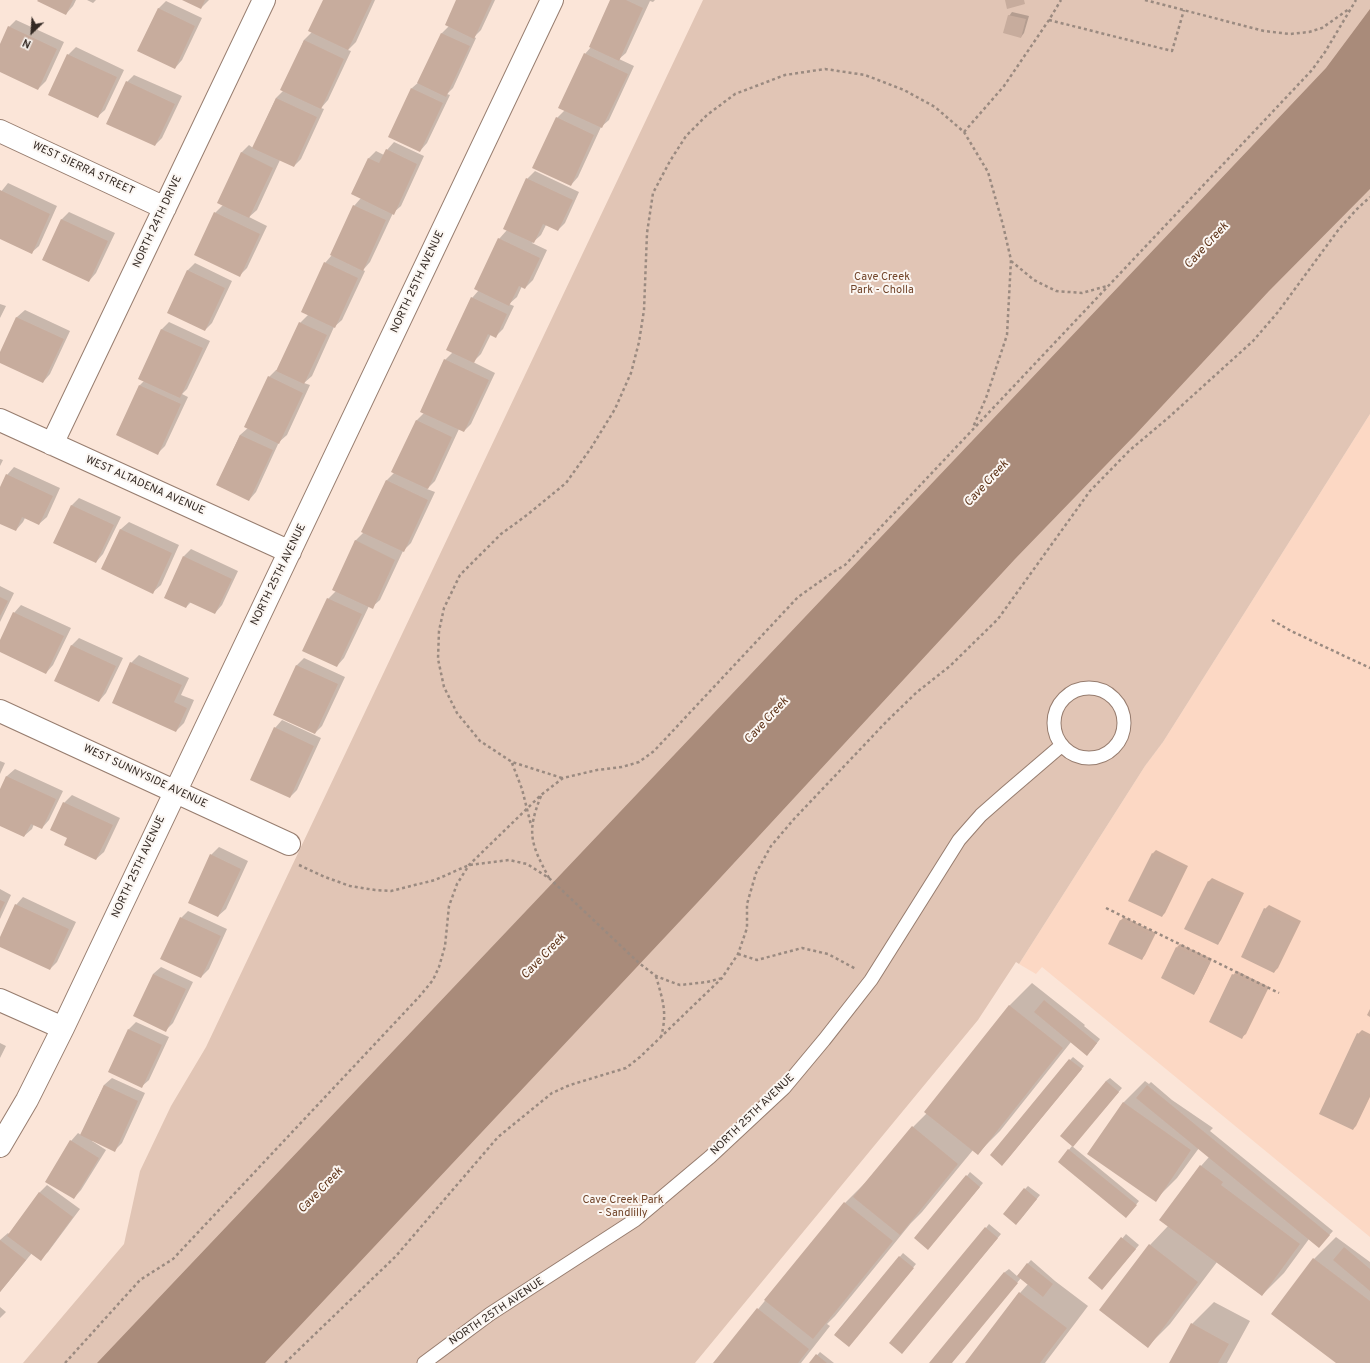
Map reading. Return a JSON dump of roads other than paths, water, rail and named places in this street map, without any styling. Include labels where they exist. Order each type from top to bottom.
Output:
[{"type":"street","name":"NORTH 24TH DRIVE","points":[[52,444],[264,0]]},
{"type":"street","name":"NORTH 25TH AVENUE","points":[[0,1146],[27,1100],[63,1028],[552,0]]},
{"type":"street","name":"WEST SIERRA STREET","points":[[0,131],[165,208]]},
{"type":"street","name":"WEST ALTADENA AVENUE","points":[[0,420],[290,552]]},
{"type":"street","name":"WEST SUNNYSIDE AVENUE","points":[[0,711],[289,844]]},
{"type":"street","points":[[0,1000],[63,1028]]},
{"type":"lane","points":[[1092,688],[1103,691],[1113,697],[1120,706],[1124,717],[1124,729],[1122,738],[1110,753],[1100,757],[1084,758],[1070,752],[1062,745],[1056,735],[1054,724],[1056,712],[1061,702],[1070,694],[1080,689],[1092,688]]},
{"type":"lane","name":"NORTH 25TH AVENUE","points":[[424,1363],[490,1314],[635,1220],[710,1157],[784,1088],[871,980],[959,840],[982,815],[1062,745]]},
{"type":"water","name":"Cave Creek","points":[[1370,9],[1370,189],[1269,291],[1136,434],[1015,559],[697,903],[265,1363],[97,1363],[1326,68]]},
{"type":"park label","name":"Cave Creek Park - Cholla","points":[[882,284]]},
{"type":"park label","name":"Cave Creek Park - Sandlilly","points":[[623,1207]]}]
